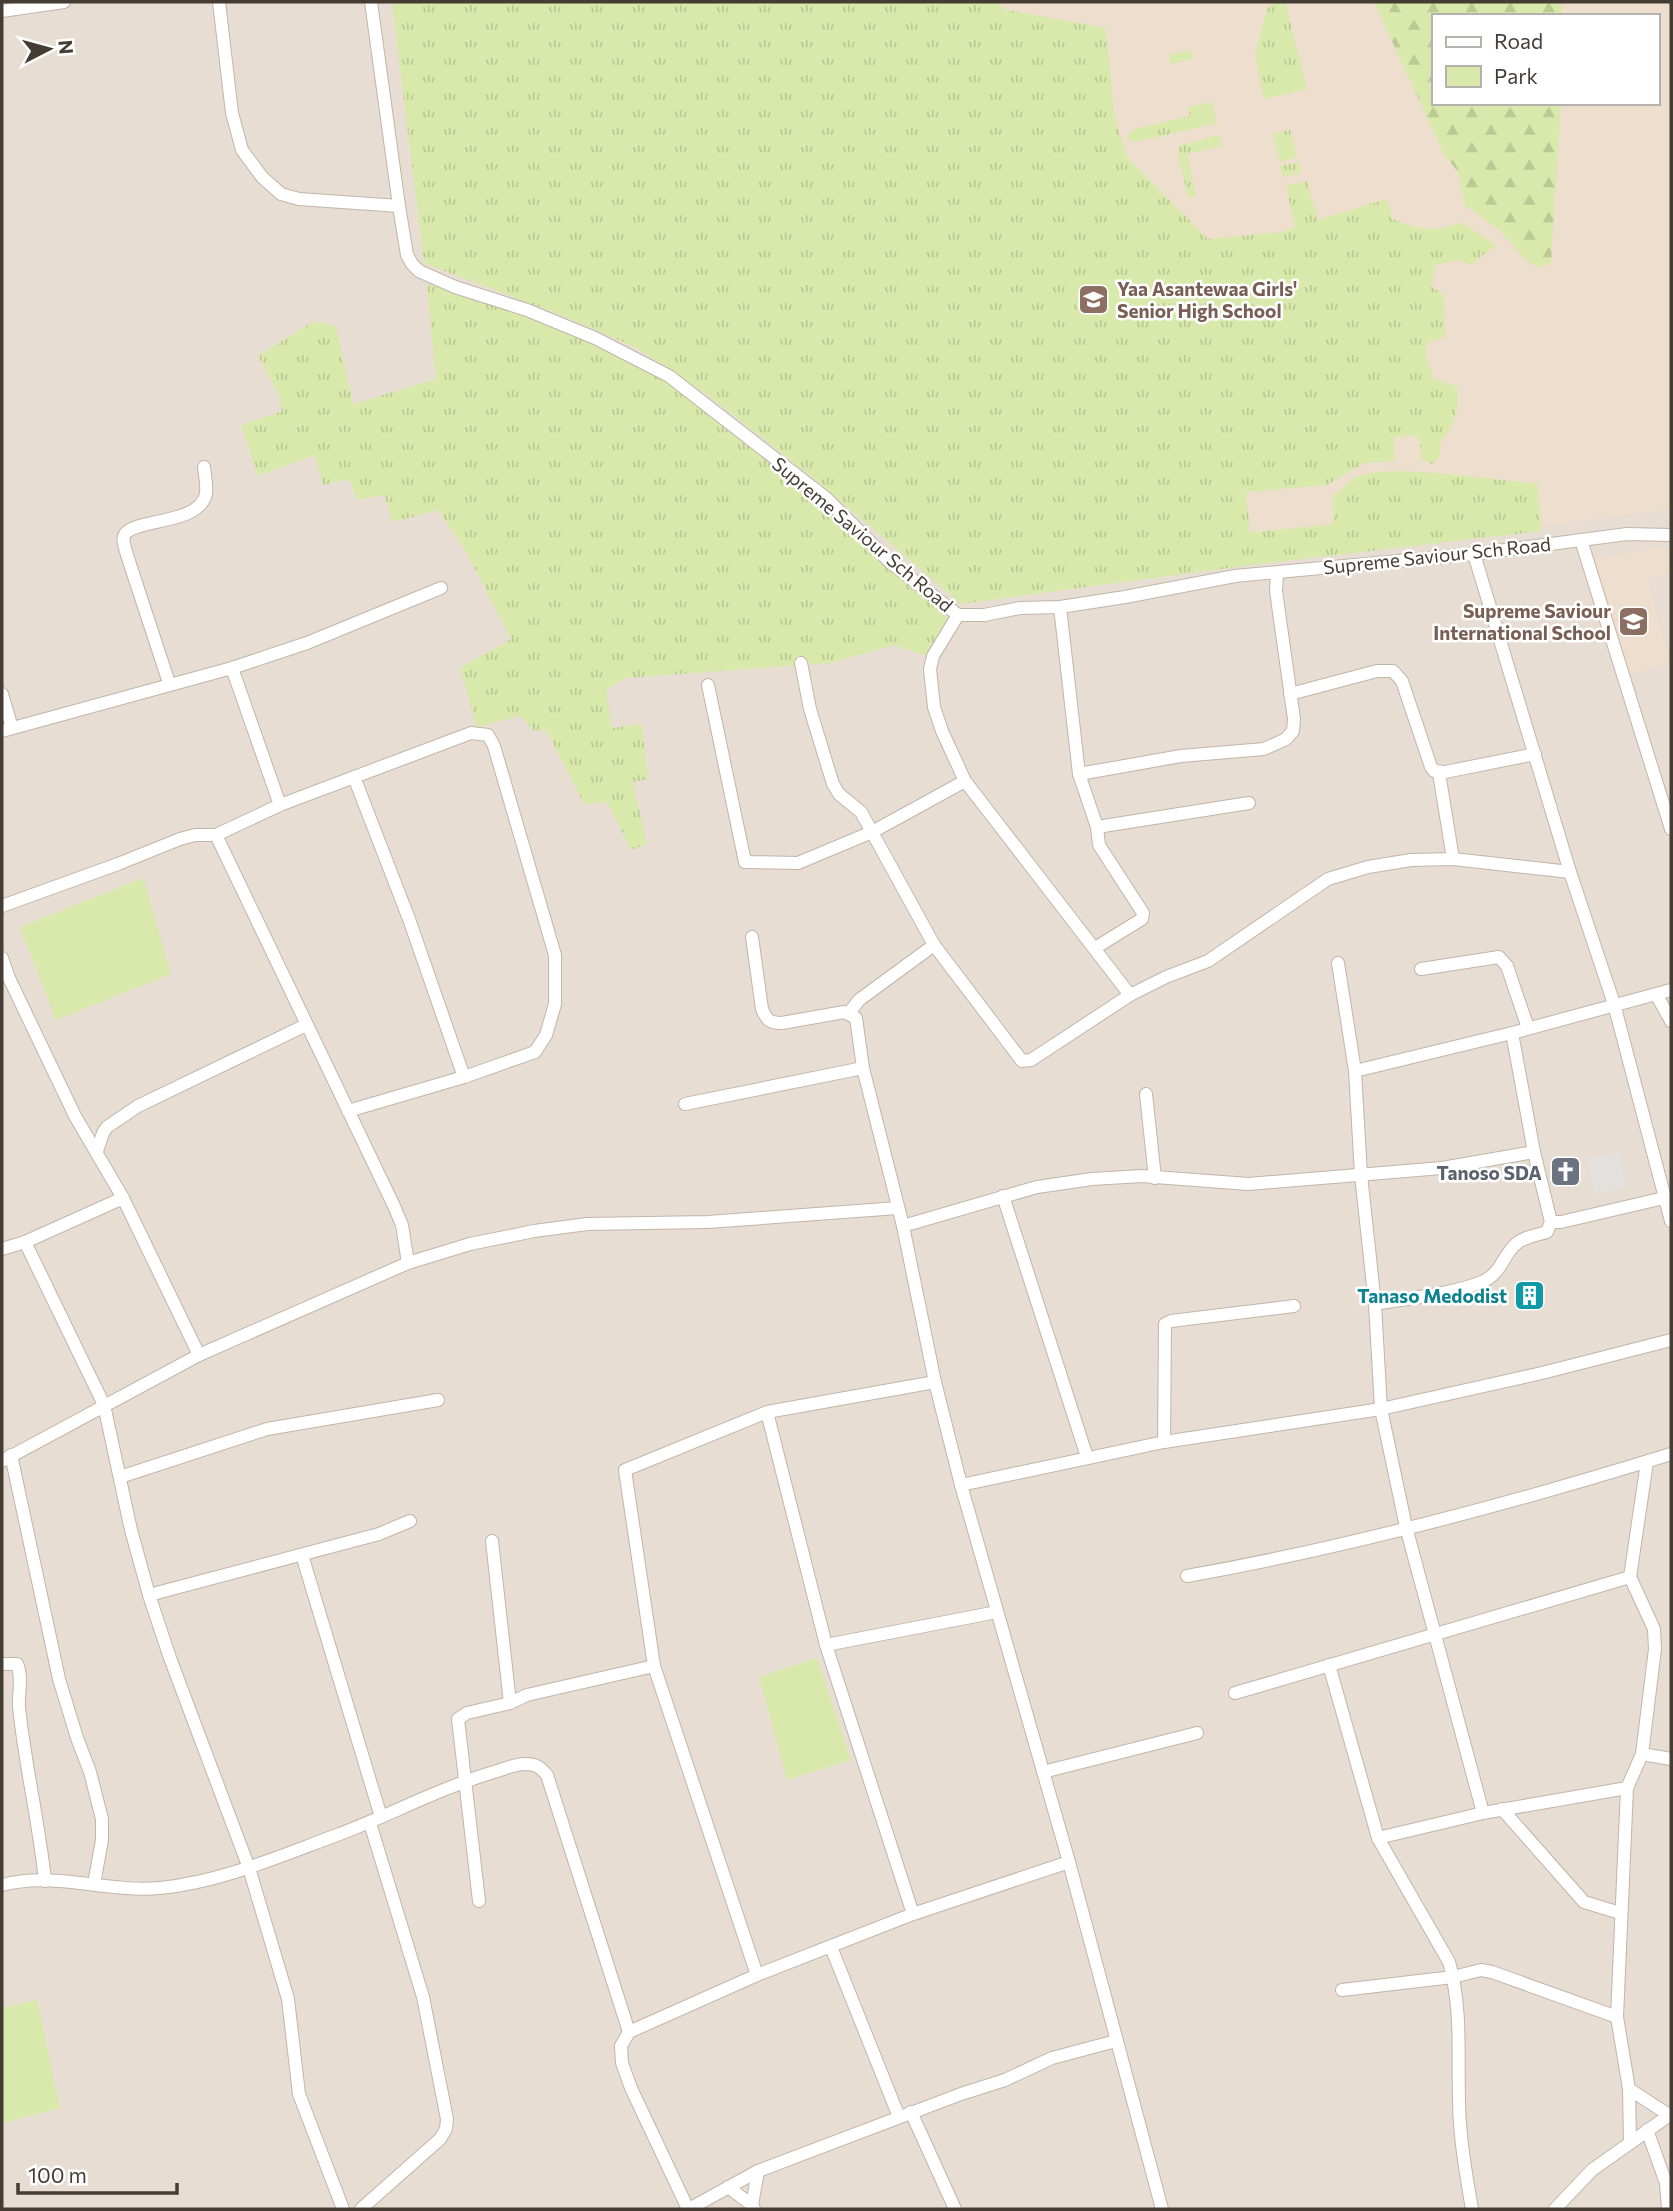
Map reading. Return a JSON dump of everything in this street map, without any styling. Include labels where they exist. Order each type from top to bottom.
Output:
[{"type":"street","points":[[2,11],[64,2]]},
{"type":"street","points":[[219,2],[232,113],[242,150],[262,177],[281,194],[299,199],[399,206]]},
{"type":"street","name":"Supreme Saviour Sch Road","points":[[371,2],[399,206],[407,255],[412,264],[419,271],[456,287],[527,310],[595,338],[669,376],[826,498],[891,564],[958,615],[984,615],[1020,608],[1060,607],[1235,576],[1375,561],[1474,554],[1627,534],[1671,535]]},
{"type":"street","points":[[169,683],[127,555],[124,536],[126,532],[137,527],[178,517],[201,504],[206,489],[204,467]]},
{"type":"street","points":[[1581,540],[1671,830]]},
{"type":"street","points":[[1474,554],[1570,872],[1614,1004],[1671,1221]]},
{"type":"street","points":[[1079,774],[1181,756],[1264,749],[1286,739],[1293,731],[1294,719],[1276,591],[1277,573]]},
{"type":"street","points":[[2,694],[7,730],[169,683],[232,668],[307,643],[441,587]]},
{"type":"street","points":[[1060,607],[1079,774],[1097,827],[1099,845],[1143,913],[1142,919],[1136,924],[1095,948]]},
{"type":"street","points":[[958,615],[933,656],[930,669],[934,707],[942,731],[965,781],[1130,995]]},
{"type":"street","points":[[801,663],[810,709],[833,784],[839,793],[861,812],[934,946],[1022,1061],[1031,1060],[1130,995],[1166,977],[1208,961],[1328,879],[1368,867],[1411,860],[1453,859],[1570,872]]},
{"type":"street","points":[[232,668],[280,805]]},
{"type":"street","points":[[1290,694],[1377,671],[1393,671],[1402,681],[1431,767],[1439,773],[1453,859]]},
{"type":"street","points":[[708,685],[746,862],[798,863],[872,832],[965,781]]},
{"type":"street","points":[[2,906],[180,839],[195,835],[215,835],[280,805],[471,733],[488,735],[494,746],[555,955],[555,1004],[546,1035],[535,1052],[464,1077],[348,1111]]},
{"type":"street","points":[[1439,773],[1535,754]]},
{"type":"street","points":[[354,777],[409,919],[464,1077]]},
{"type":"street","points":[[1097,827],[1249,803]]},
{"type":"street","points":[[215,835],[402,1225],[408,1263]]},
{"type":"street","points":[[752,937],[762,1010],[771,1023],[782,1023],[853,1007],[934,946]]},
{"type":"street","points":[[1421,970],[1499,957],[1507,967],[1528,1028]]},
{"type":"street","points":[[2,958],[75,1116],[123,1198],[198,1355]]},
{"type":"street","points":[[1338,963],[1355,1071],[1381,1409],[1406,1527],[1483,1813]]},
{"type":"street","points":[[1355,1071],[1512,1033],[1671,990]]},
{"type":"street","points":[[1656,994],[1671,1021]]},
{"type":"street","points":[[853,1007],[863,1068],[903,1226],[935,1381],[961,1486],[1044,1772],[1162,2209]]},
{"type":"street","points":[[97,1152],[107,1127],[138,1105],[306,1025]]},
{"type":"street","points":[[1375,1304],[1483,1282],[1504,1262],[1516,1242],[1546,1232],[1551,1222],[1534,1152],[1512,1033]]},
{"type":"street","points":[[685,1104],[863,1068]]},
{"type":"street","points":[[1146,1094],[1155,1178]]},
{"type":"street","points":[[903,1226],[1038,1187],[1092,1179],[1142,1176],[1248,1184],[1442,1168],[1534,1152]]},
{"type":"street","points":[[1003,1196],[1087,1457]]},
{"type":"street","points":[[2,1249],[25,1242],[123,1198]]},
{"type":"street","points":[[1551,1222],[1664,1198]]},
{"type":"street","points":[[94,1884],[103,1819],[59,1679],[6,1458],[198,1355],[408,1263],[470,1244],[587,1224],[708,1222],[898,1208]]},
{"type":"street","points":[[25,1242],[104,1405],[149,1595],[249,1868],[288,1999],[299,2094],[342,2209]]},
{"type":"street","points":[[1164,1442],[1165,1324],[1171,1321],[1294,1306]]},
{"type":"street","points":[[961,1486],[1164,1442],[1381,1409],[1542,1373],[1671,1340]]},
{"type":"street","points":[[758,1975],[654,1666],[625,1470],[767,1412],[935,1381]]},
{"type":"street","points":[[120,1477],[267,1429],[438,1400]]},
{"type":"street","points":[[767,1412],[826,1645],[913,1914]]},
{"type":"street","points":[[1187,1576],[1244,1566],[1406,1527],[1579,1483],[1671,1454]]},
{"type":"street","points":[[1630,2142],[1629,2089],[1617,2017],[1627,1788],[1642,1754],[1655,1650],[1654,1629],[1630,1577],[1647,1461]]},
{"type":"street","points":[[149,1595],[379,1534],[410,1521]]},
{"type":"street","points":[[492,1541],[510,1703]]},
{"type":"street","points":[[302,1555],[423,1997],[447,2119],[446,2129],[439,2139],[361,2209]]},
{"type":"street","points":[[1235,1693],[1630,1577]]},
{"type":"street","points":[[826,1645],[997,1612]]},
{"type":"street","points":[[2,1664],[17,1664],[20,1670],[18,1702],[24,1758],[45,1881]]},
{"type":"street","points":[[1329,1665],[1378,1838],[1449,1962],[1453,1977],[1458,2016],[1460,2124],[1472,2209]]},
{"type":"street","points":[[479,1901],[458,1719],[467,1713],[510,1703],[527,1695],[654,1666]]},
{"type":"street","points":[[1044,1772],[1197,1733]]},
{"type":"street","points":[[1642,1754],[1671,1759]]},
{"type":"street","points":[[2,1885],[45,1881],[159,1888],[249,1868],[375,1820],[464,1781],[522,1764],[538,1766],[547,1775],[629,2032]]},
{"type":"street","points":[[1378,1838],[1483,1813],[1627,1788]]},
{"type":"street","points":[[1502,1810],[1584,1902],[1620,1913]]},
{"type":"street","points":[[1069,1862],[913,1914],[758,1975],[629,2032],[621,2046],[622,2063],[631,2088],[689,2209],[758,2171],[1005,2080],[1052,2058],[1116,2041]]},
{"type":"street","points":[[831,1947],[905,2115],[955,2209]]},
{"type":"street","points":[[1342,1990],[1453,1977],[1481,1970],[1617,2017]]},
{"type":"street","points":[[1555,2209],[1592,2170],[1670,2114],[1629,2089]]},
{"type":"street","points":[[1647,2130],[1666,2183],[1668,2209]]},
{"type":"street","points":[[753,2207],[758,2171]]},
{"type":"street","points":[[728,2187],[753,2207]]},
{"type":"shaded area","points":[[2,2],[1671,2],[1671,2209],[2,2209]]},
{"type":"shaded area","name":"Yaa Asantewaa Girls' Senior High School","points":[[392,2],[1671,2],[1671,509],[961,604],[817,481],[704,392],[635,347],[558,314],[424,263]]},
{"type":"shaded area","name":"Supreme Saviour International School","points":[[1658,547],[1671,550],[1671,572],[1648,580],[1670,662],[1626,676],[1592,560]]},
{"type":"shaded area","points":[[1619,1152],[1626,1187],[1595,1194],[1587,1159]]},
{"type":"green space","name":"Yaa Asantewaa Girls' Senior High School","points":[[392,2],[1000,2],[1003,9],[1106,28],[1114,113],[1126,156],[1208,239],[1282,232],[1295,227],[1286,186],[1307,181],[1318,220],[1387,199],[1393,219],[1427,229],[1443,228],[1461,222],[1497,246],[1472,265],[1458,260],[1436,265],[1431,286],[1444,295],[1445,337],[1427,343],[1426,357],[1434,379],[1456,386],[1458,394],[1452,423],[1440,443],[1440,457],[1432,464],[1421,459],[1420,440],[1415,436],[1394,437],[1395,461],[1365,463],[1327,485],[1246,492],[1250,533],[1333,524],[1333,496],[1354,478],[1390,471],[1538,484],[1541,531],[1251,565],[961,604],[817,481],[704,392],[635,347],[558,314],[424,263]]},
{"type":"green space","points":[[1274,2],[1285,2],[1307,89],[1264,99],[1255,55],[1267,9]]},
{"type":"green space","points":[[1374,2],[1562,2],[1563,14],[1432,14],[1432,105],[1561,105],[1551,263],[1540,267],[1530,264],[1498,229],[1465,205],[1458,172],[1444,154]]},
{"type":"green space","points":[[1191,50],[1193,59],[1171,64],[1169,55]]},
{"type":"green space","points":[[1212,102],[1217,123],[1136,142],[1130,141],[1127,136],[1135,129],[1190,116],[1188,107]]},
{"type":"green space","points":[[1290,130],[1297,157],[1280,162],[1273,134]]},
{"type":"green space","points":[[1219,135],[1222,146],[1187,154],[1196,196],[1188,198],[1178,153],[1179,146]]},
{"type":"green space","points":[[1299,162],[1301,173],[1283,177],[1280,166]]},
{"type":"green space","points":[[431,283],[525,315],[621,356],[665,380],[864,541],[947,618],[928,657],[895,645],[830,663],[626,678],[606,690],[612,728],[642,724],[648,779],[633,782],[647,844],[631,850],[607,802],[584,804],[546,730],[534,731],[520,716],[477,727],[460,668],[511,639],[465,550],[438,510],[393,522],[384,495],[357,500],[349,479],[323,485],[315,455],[258,476],[241,425],[282,411],[280,397],[258,356],[314,321],[336,326],[353,404],[436,379],[427,288]]},
{"type":"green space","points":[[143,878],[171,974],[56,1020],[20,927]]},
{"type":"green space","points":[[817,1658],[851,1760],[787,1780],[759,1677]]},
{"type":"green space","points":[[37,2000],[60,2108],[2,2123],[2,2008]]},
{"type":"place","name":"Yaa Asantewaa Girls' Senior High School","points":[[1094,299]]},
{"type":"place","name":"Supreme Saviour International School","points":[[1634,621]]},
{"type":"place","name":"Tanoso SDA","points":[[1565,1172]]},
{"type":"place","name":"Tanaso Medodist","points":[[1530,1295]]}]
